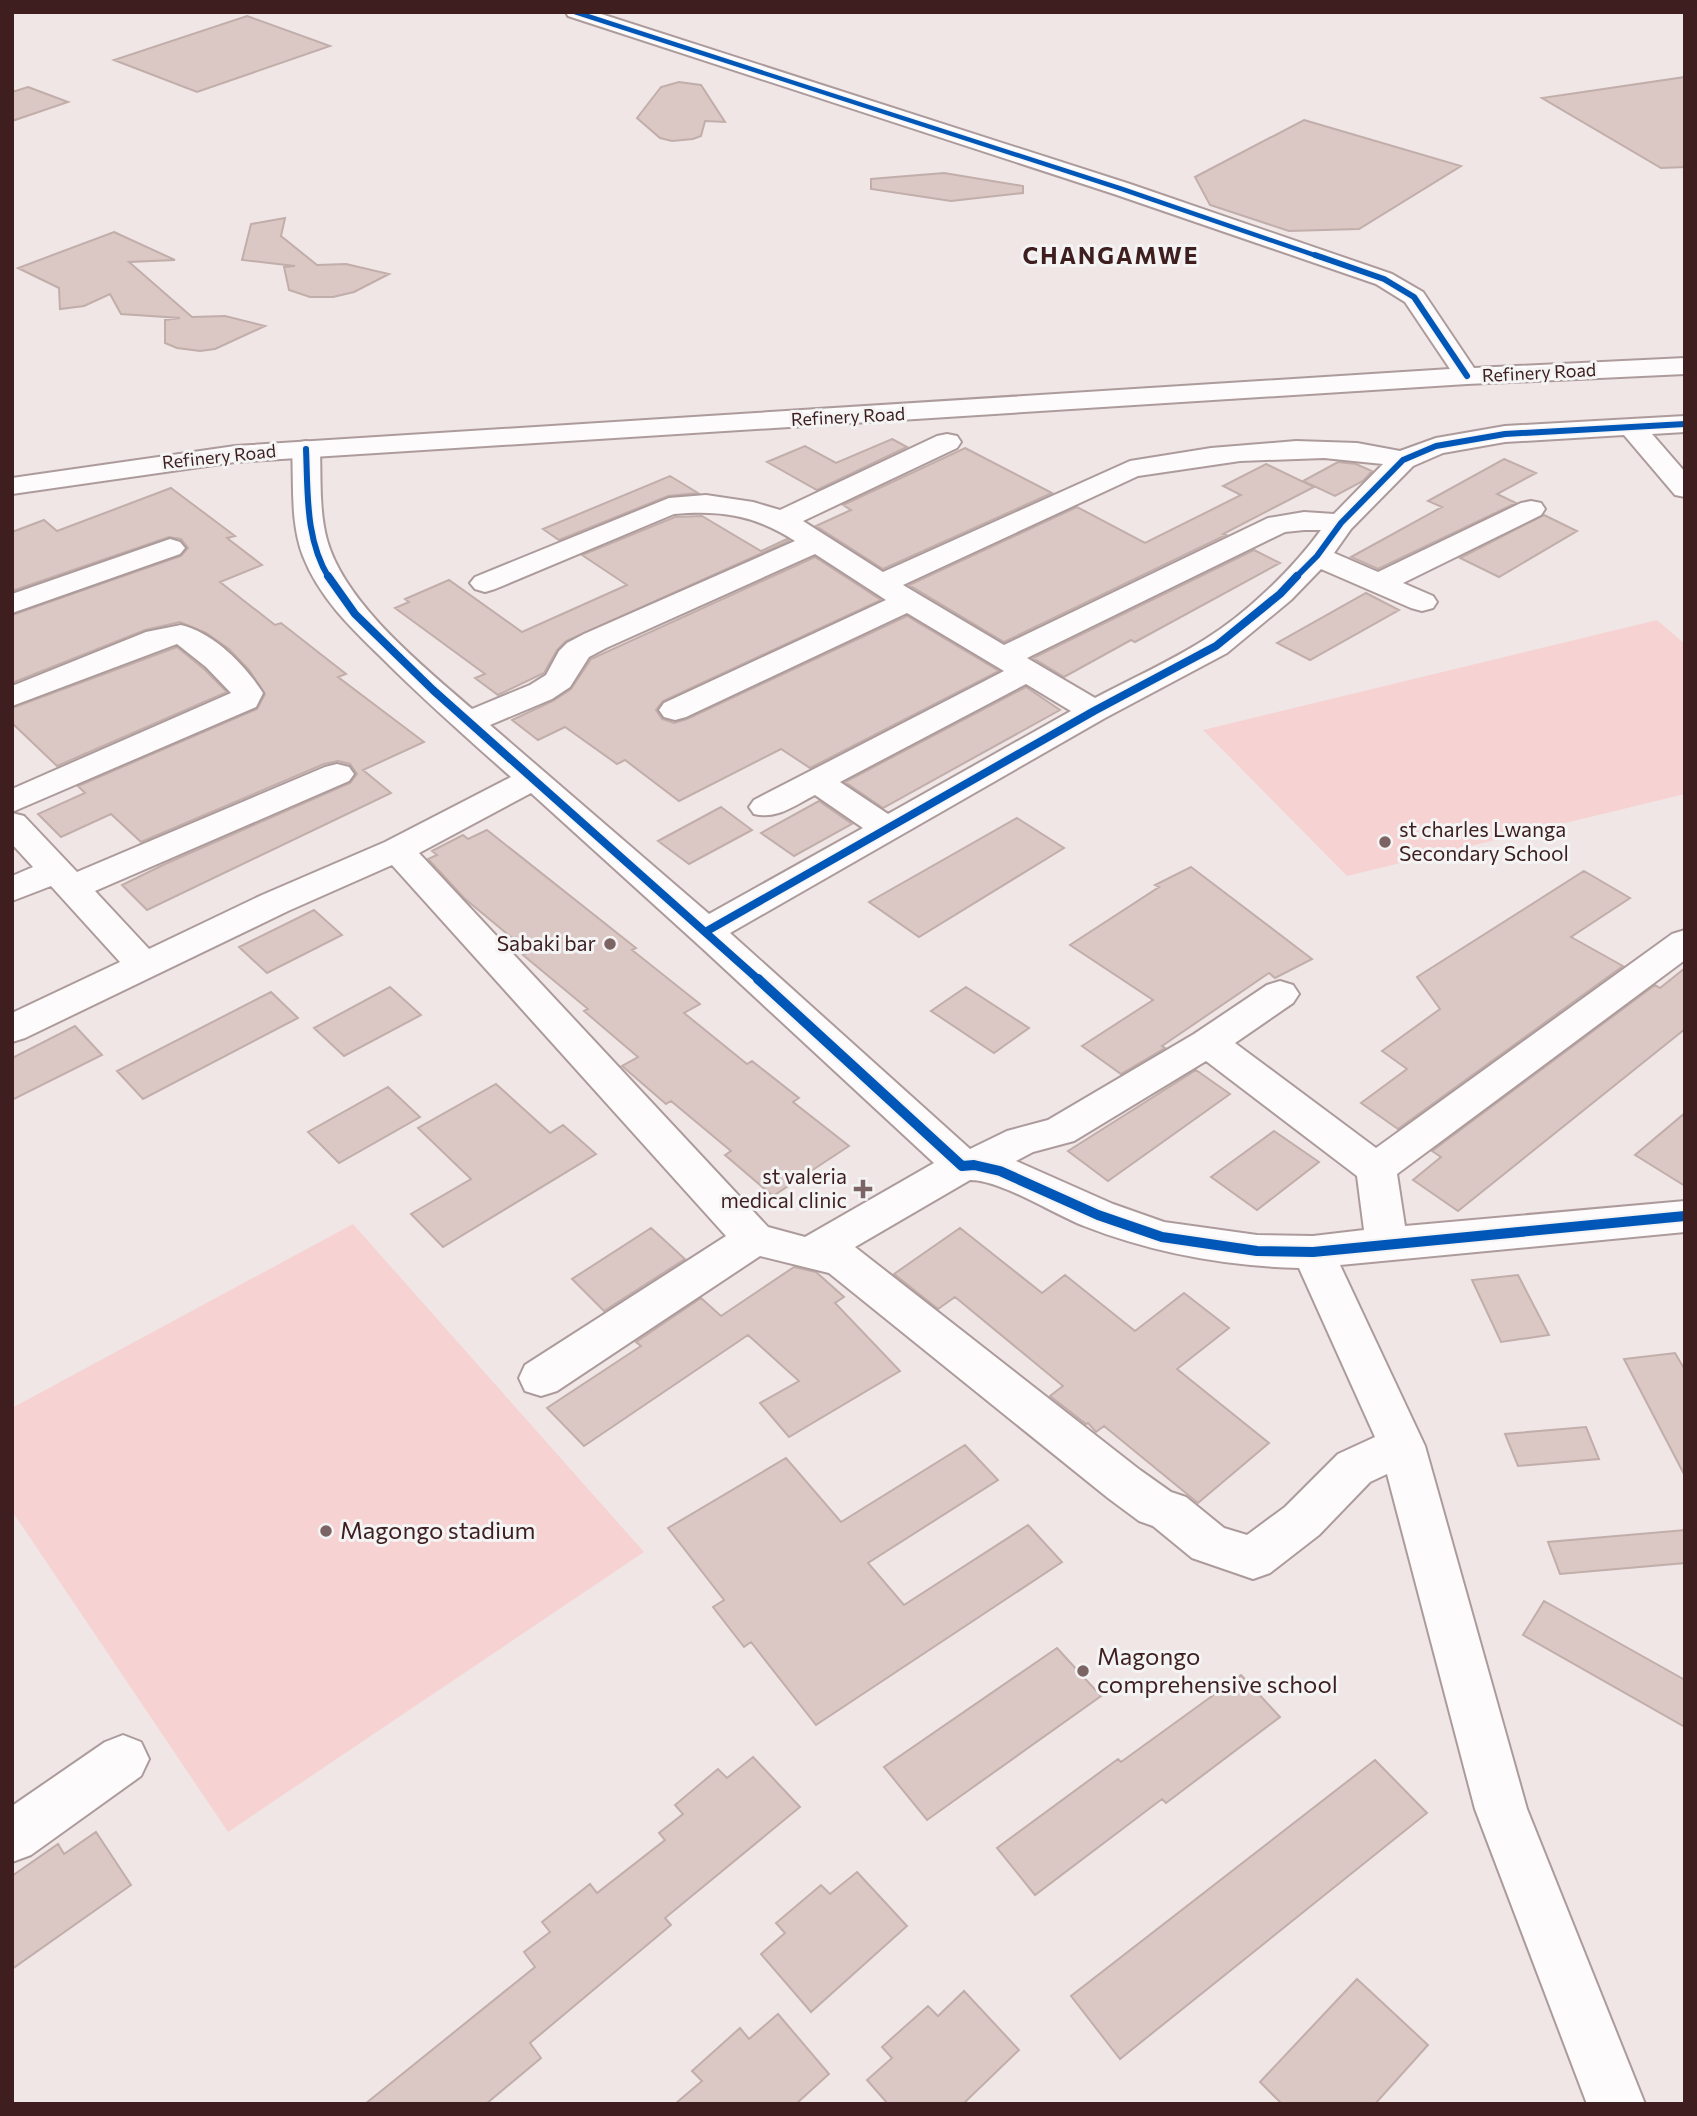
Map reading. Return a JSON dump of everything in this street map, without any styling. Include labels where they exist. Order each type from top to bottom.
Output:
[{"type":"street","points":[[575,12],[1122,189],[1384,279],[1414,297],[1467,376]]},
{"type":"street","name":"Refinery Road","points":[[12,486],[150,464],[235,454],[1467,376],[1685,366]]},
{"type":"street","points":[[707,931],[1094,711],[1216,646],[1252,619],[1317,556],[1341,523],[1403,460],[1436,446],[1505,434],[1685,424]]},
{"type":"street","points":[[1631,427],[1685,489]]},
{"type":"street","points":[[782,520],[947,442]]},
{"type":"street","points":[[306,449],[306,503],[311,537],[320,561],[337,591],[371,631],[466,723],[534,778],[968,1165],[1000,1171],[1098,1214],[1162,1237],[1257,1251],[1312,1252],[1685,1216]]},
{"type":"street","points":[[883,583],[1130,469],[1175,460],[1273,452],[1350,451],[1403,460]]},
{"type":"street","points":[[485,583],[669,506],[706,503],[729,505],[782,520],[908,601],[1094,711]]},
{"type":"street","points":[[1381,582],[1531,509]]},
{"type":"street","points":[[766,807],[817,781],[1014,665],[1278,524],[1304,521],[1341,523]]},
{"type":"street","points":[[466,723],[541,692],[559,680],[570,658],[578,650],[595,641],[817,542]]},
{"type":"street","points":[[12,604],[170,548]]},
{"type":"street","points":[[1317,556],[1422,602]]},
{"type":"street","points":[[676,710],[908,601]]},
{"type":"street","points":[[12,698],[149,642],[181,634],[201,647],[239,681],[247,693],[246,700],[12,802]]},
{"type":"street","points":[[12,890],[65,878],[337,774]]},
{"type":"street","points":[[12,1029],[275,903],[397,850],[534,778]]},
{"type":"street","points":[[817,781],[887,829]]},
{"type":"street","points":[[12,823],[144,966]]},
{"type":"street","points":[[397,850],[754,1239],[809,1254],[840,1258],[1124,1484],[1156,1507],[1169,1511],[1209,1544],[1236,1555],[1253,1558],[1302,1521],[1354,1468],[1402,1446]]},
{"type":"street","points":[[1376,1169],[1685,942]]},
{"type":"street","points":[[809,1254],[968,1165],[1021,1141],[1060,1131],[1208,1043],[1280,994]]},
{"type":"street","points":[[1208,1043],[1376,1169],[1387,1243]]},
{"type":"street","points":[[541,1378],[754,1239]]},
{"type":"street","points":[[1312,1252],[1402,1446],[1501,1809],[1616,2104]]},
{"type":"street","points":[[12,1836],[123,1759]]},
{"type":"shaded area","points":[[1657,620],[1685,644],[1685,794],[1347,876],[1203,730]]},
{"type":"shaded area","name":"Magongo stadium","points":[[353,1224],[644,1552],[228,1832],[12,1511],[12,1408]]},
{"type":"building","points":[[247,16],[330,46],[197,92],[114,60]]},
{"type":"building","points":[[1685,77],[1685,167],[1661,168],[1542,98]]},
{"type":"building","points":[[679,82],[701,85],[725,122],[705,121],[701,136],[672,141],[660,138],[637,118],[661,87]]},
{"type":"building","points":[[28,87],[68,102],[12,121],[12,92]]},
{"type":"building","points":[[1304,120],[1461,166],[1359,229],[1289,231],[1210,205],[1195,177]]},
{"type":"building","points":[[944,173],[1023,186],[1023,193],[951,201],[871,189],[871,179]]},
{"type":"building","points":[[285,218],[281,236],[317,265],[346,264],[389,274],[354,292],[333,297],[310,297],[289,290],[284,267],[295,266],[242,260],[251,224]]},
{"type":"building","points":[[114,232],[175,260],[129,262],[192,317],[225,316],[265,326],[215,349],[200,351],[177,348],[165,343],[165,320],[180,318],[121,314],[110,294],[84,306],[60,309],[59,288],[18,268]]},
{"type":"building","points":[[892,439],[907,447],[817,490],[767,462],[805,446],[836,463]]},
{"type":"building","points":[[965,448],[1052,493],[883,569],[816,526],[851,510],[843,505]]},
{"type":"building","points":[[1504,459],[1536,473],[1497,494],[1516,503],[1378,569],[1351,557],[1442,507],[1428,501]]},
{"type":"building","points":[[1338,462],[1356,464],[1372,471],[1363,481],[1335,496],[1303,481]]},
{"type":"building","points":[[1266,464],[1314,487],[1223,534],[1226,535],[1004,642],[909,585],[1077,507],[1145,543],[1241,495],[1223,486]]},
{"type":"building","points":[[670,476],[698,493],[668,496],[559,540],[543,529]]},
{"type":"building","points":[[171,488],[235,536],[227,538],[262,565],[220,582],[275,625],[281,623],[346,674],[338,677],[424,742],[363,770],[391,793],[147,910],[122,885],[350,783],[357,774],[350,764],[338,761],[324,764],[141,842],[111,814],[61,837],[38,814],[85,793],[78,786],[257,709],[265,694],[249,670],[229,649],[206,633],[180,622],[145,630],[12,683],[12,615],[181,556],[188,548],[181,539],[169,537],[12,591],[12,532],[44,520],[57,531]]},
{"type":"building","points":[[1544,515],[1577,531],[1499,577],[1460,558]]},
{"type":"building","points":[[702,516],[761,551],[787,539],[789,541],[566,641],[557,650],[544,673],[498,695],[475,678],[485,674],[395,608],[409,602],[405,599],[449,580],[522,632],[627,585],[582,555],[675,517]]},
{"type":"building","points":[[1254,550],[1280,563],[1135,642],[1131,640],[1064,677],[1033,658]]},
{"type":"building","points":[[815,557],[881,600],[663,701],[656,710],[662,719],[674,723],[687,719],[907,616],[999,671],[810,768],[781,749],[679,801],[625,760],[617,764],[565,727],[538,740],[512,720],[553,701],[571,689],[591,659]]},
{"type":"building","points":[[1366,593],[1399,610],[1310,660],[1277,643]]},
{"type":"building","points":[[177,647],[227,692],[57,766],[12,723],[12,708]]},
{"type":"building","points":[[1026,687],[1060,710],[883,808],[845,782]]},
{"type":"building","points":[[819,801],[852,824],[794,856],[761,833]]},
{"type":"building","points":[[721,807],[752,830],[689,864],[658,841]]},
{"type":"building","points":[[1017,818],[1064,848],[919,937],[869,902]]},
{"type":"building","points":[[487,830],[636,948],[632,950],[700,1004],[684,1013],[747,1064],[752,1061],[799,1098],[793,1102],[849,1146],[773,1196],[725,1155],[731,1151],[671,1101],[666,1104],[622,1066],[638,1057],[584,1011],[588,1009],[523,955],[529,952],[464,898],[428,859],[437,855],[432,851],[463,835],[468,839]]},
{"type":"building","points":[[1191,867],[1312,959],[1275,978],[1269,973],[1162,1046],[1165,1048],[1121,1074],[1082,1046],[1153,1000],[1070,945],[1159,887],[1155,885]]},
{"type":"building","points":[[1584,871],[1630,898],[1571,937],[1623,966],[1398,1129],[1361,1103],[1407,1069],[1382,1051],[1440,1009],[1417,977]]},
{"type":"building","points":[[314,910],[342,935],[267,973],[239,947]]},
{"type":"building","points":[[1685,968],[1685,1029],[1458,1211],[1413,1180],[1441,1157],[1432,1151],[1655,985],[1660,988]]},
{"type":"building","points":[[390,987],[421,1015],[344,1056],[314,1028]]},
{"type":"building","points":[[966,987],[1029,1028],[994,1053],[931,1011]]},
{"type":"building","points":[[271,992],[298,1018],[143,1099],[117,1071]]},
{"type":"building","points":[[75,1026],[102,1055],[12,1100],[12,1058]]},
{"type":"building","points":[[1196,1070],[1230,1094],[1108,1181],[1068,1151]]},
{"type":"building","points":[[496,1084],[550,1133],[563,1125],[596,1154],[443,1247],[411,1214],[471,1179],[418,1128]]},
{"type":"building","points":[[388,1087],[420,1117],[339,1163],[308,1132]]},
{"type":"building","points":[[1685,1113],[1685,1186],[1635,1155]]},
{"type":"building","points":[[1274,1131],[1319,1162],[1257,1210],[1211,1177]]},
{"type":"building","points":[[651,1228],[685,1259],[604,1311],[572,1279]]},
{"type":"building","points":[[960,1228],[1042,1293],[1065,1275],[1135,1331],[1184,1293],[1229,1328],[1177,1369],[1269,1443],[1198,1503],[1104,1426],[1096,1432],[1088,1423],[1050,1396],[1063,1386],[955,1297],[938,1309],[894,1274]]},
{"type":"building","points":[[794,1267],[816,1272],[844,1297],[835,1303],[900,1371],[789,1437],[760,1403],[799,1381],[748,1335],[584,1446],[547,1408],[641,1346],[636,1342],[701,1298],[721,1316]]},
{"type":"building","points":[[1518,1275],[1549,1335],[1501,1342],[1472,1280]]},
{"type":"building","points":[[1675,1353],[1685,1370],[1685,1476],[1624,1359]]},
{"type":"building","points":[[1586,1427],[1599,1459],[1518,1466],[1505,1434]]},
{"type":"building","points":[[965,1445],[998,1480],[868,1563],[904,1605],[1028,1525],[1062,1562],[816,1725],[751,1642],[744,1647],[713,1607],[724,1600],[668,1528],[786,1458],[841,1522]]},
{"type":"building","points":[[1685,1530],[1685,1563],[1560,1574],[1548,1542]]},
{"type":"building","points":[[1544,1601],[1685,1680],[1685,1727],[1523,1635]]},
{"type":"building","points":[[1057,1648],[1101,1696],[927,1820],[884,1767]]},
{"type":"building","points":[[1241,1675],[1280,1717],[1166,1803],[1162,1799],[1035,1895],[997,1848],[1118,1759],[1121,1762]]},
{"type":"building","points":[[753,1757],[800,1807],[665,1918],[671,1925],[530,2043],[541,2058],[486,2104],[365,2104],[535,1967],[524,1952],[550,1932],[542,1922],[590,1884],[597,1893],[665,1840],[659,1833],[683,1814],[675,1805],[718,1769],[727,1778]]},
{"type":"building","points":[[1375,1760],[1427,1813],[1120,2059],[1071,1996]]},
{"type":"building","points":[[96,1832],[131,1885],[12,1969],[12,1876],[58,1844],[64,1854]]},
{"type":"building","points":[[857,1872],[907,1926],[811,2012],[761,1954],[785,1933],[776,1923],[821,1885],[830,1894]]},
{"type":"building","points":[[1357,1979],[1428,2045],[1375,2104],[1282,2104],[1260,2082]]},
{"type":"building","points":[[964,1991],[1019,2050],[963,2104],[888,2104],[867,2080],[892,2058],[882,2047],[928,2006],[938,2016]]},
{"type":"building","points":[[778,2014],[829,2074],[796,2104],[675,2104],[702,2081],[692,2071],[740,2028],[749,2039]]},
{"type":"cycle path","points":[[575,12],[1122,189],[1384,279],[1414,297],[1467,376]]},
{"type":"cycle path","points":[[707,931],[1094,711],[1216,646],[1280,594],[1317,556],[1341,523],[1403,460],[1436,446],[1505,434],[1685,424]]},
{"type":"cycle path","points":[[306,449],[312,538],[325,572],[355,614],[433,690],[667,896],[962,1166],[974,1165],[1000,1171],[1098,1215],[1162,1237],[1257,1251],[1313,1252],[1685,1216]]},
{"type":"place","name":"st charles Lwanga Secondary School","points":[[1385,842]]},
{"type":"place","name":"Sabaki bar","points":[[610,944]]},
{"type":"place","name":"st valeria medical clinic","points":[[863,1189]]},
{"type":"place","name":"Magongo stadium","points":[[326,1531]]},
{"type":"place","name":"Magongo comprehensive school","points":[[1083,1671]]},
{"type":"district","name":"CHANGAMWE","points":[[1111,256]]}]
